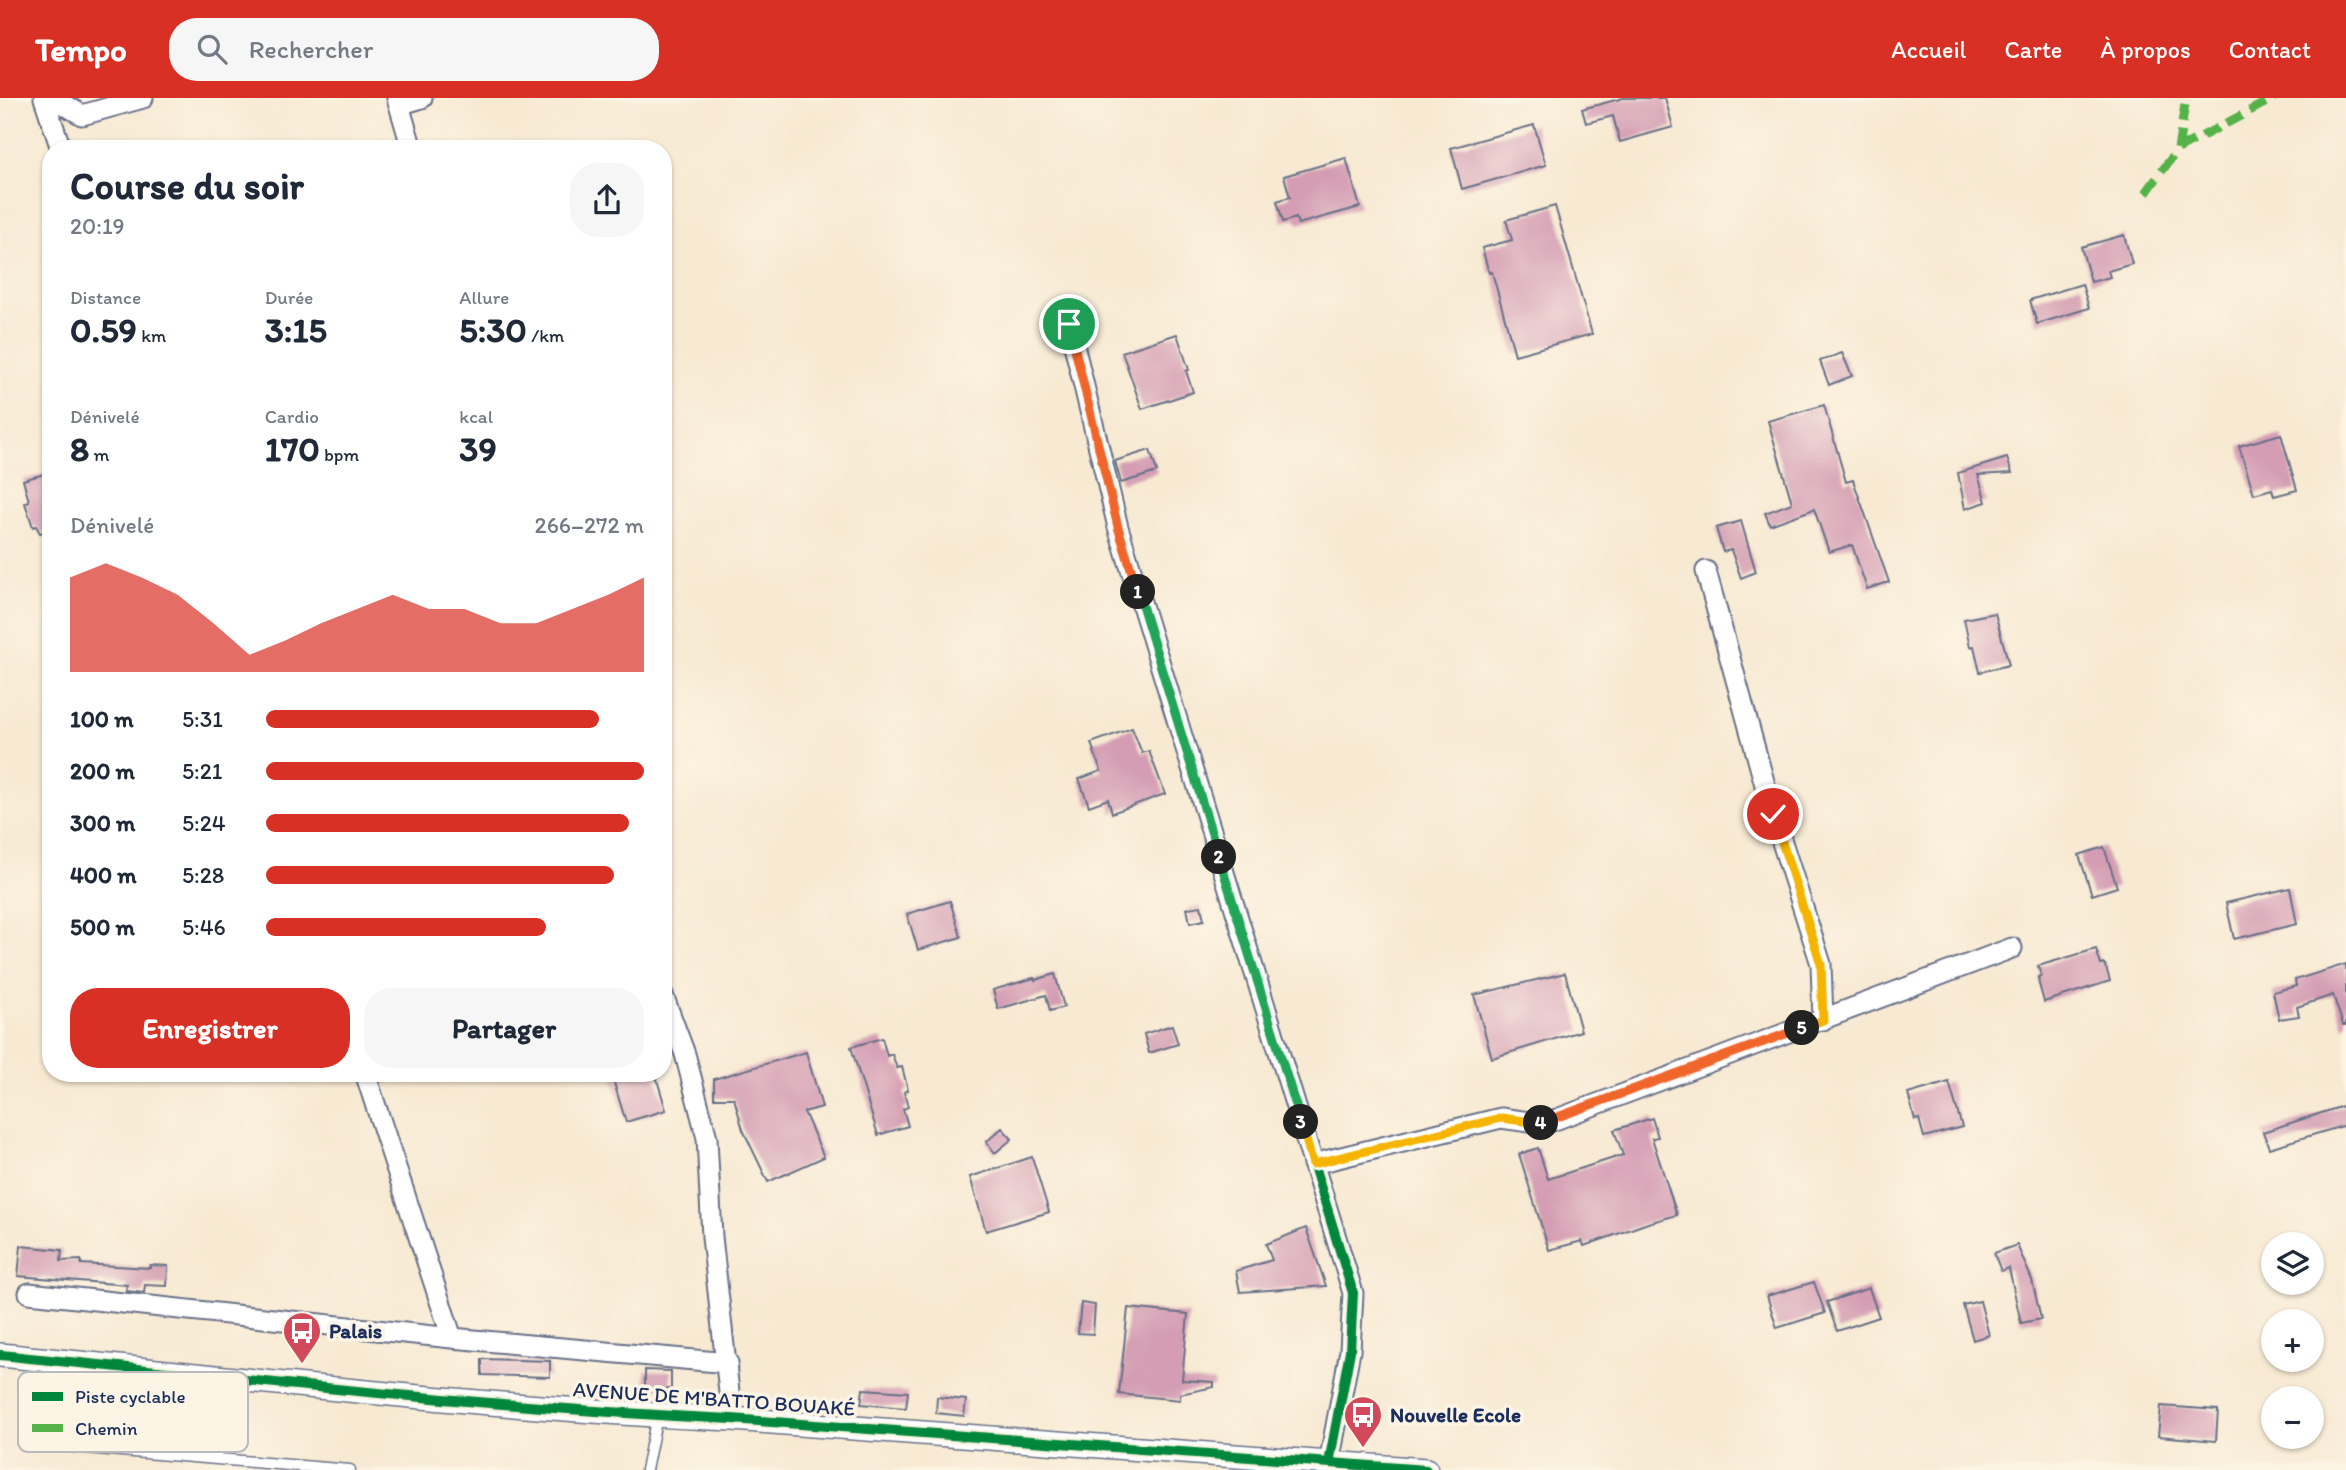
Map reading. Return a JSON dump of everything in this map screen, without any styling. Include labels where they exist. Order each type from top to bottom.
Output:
[{"type":"street","points":[[44,98],[58,140]]},
{"type":"street","points":[[53,98],[82,115],[143,98]]},
{"type":"street","points":[[409,140],[398,101],[422,98]]},
{"type":"street","points":[[1069,324],[1118,527],[1353,1293],[1350,1351],[1329,1463]]},
{"type":"street","points":[[1706,571],[1773,814],[1821,964],[1823,1020]]},
{"type":"street","points":[[1313,1164],[1501,1118],[1544,1124],[2012,948]]},
{"type":"street","points":[[672,1019],[685,1054],[707,1138],[712,1237],[732,1419]]},
{"type":"street","points":[[368,1082],[452,1338]]},
{"type":"street","points":[[29,1293],[452,1338],[727,1363]]},
{"type":"street","name":"AVENUE DE M'BATTO BOUAKÉ","points":[[0,1355],[174,1372]]},
{"type":"street","name":"AVENUE DE M'BATTO BOUAKÉ","points":[[248,1379],[657,1416],[732,1419],[1426,1470]]},
{"type":"lane","points":[[47,1372],[48,1360]]},
{"type":"lane","points":[[646,1470],[657,1416]]},
{"type":"lane","points":[[133,1452],[351,1470]]},
{"type":"building","points":[[1623,98],[1665,98],[1673,127],[1620,142],[1613,116],[1586,123],[1582,109]]},
{"type":"building","points":[[1534,125],[1546,165],[1462,189],[1451,148]]},
{"type":"building","points":[[1346,158],[1360,207],[1298,224],[1296,218],[1283,222],[1277,201],[1290,197],[1284,176]]},
{"type":"building","points":[[1555,206],[1592,334],[1515,355],[1492,272],[1489,273],[1482,248],[1512,240],[1506,220]]},
{"type":"building","points":[[2124,235],[2132,264],[2108,271],[2110,277],[2091,282],[2081,247]]},
{"type":"building","points":[[2082,284],[2089,308],[2037,324],[2030,300]]},
{"type":"building","points":[[1177,334],[1193,392],[1142,409],[1122,352]]},
{"type":"building","points":[[1842,353],[1852,376],[1829,385],[1820,361]]},
{"type":"building","points":[[1824,405],[1846,482],[1853,480],[1889,582],[1867,589],[1852,545],[1829,552],[1814,509],[1770,525],[1765,513],[1792,503],[1768,421]]},
{"type":"building","points":[[2281,434],[2297,490],[2274,496],[2272,489],[2254,494],[2239,446]]},
{"type":"building","points":[[1150,450],[1157,472],[1121,483],[1115,461]]},
{"type":"building","points":[[2007,458],[2012,473],[1978,475],[1986,502],[1965,509],[1958,473]]},
{"type":"building","points":[[42,475],[42,532],[36,526],[33,527],[25,503],[29,501],[23,480]]},
{"type":"building","points":[[1741,521],[1756,572],[1741,578],[1731,550],[1723,552],[1716,528]]},
{"type":"building","points":[[1995,613],[2009,665],[1980,672],[1974,646],[1970,647],[1964,619]]},
{"type":"building","points":[[1132,728],[1142,753],[1149,751],[1165,794],[1112,813],[1108,799],[1089,806],[1079,779],[1101,771],[1091,743]]},
{"type":"building","points":[[2104,847],[2117,887],[2092,895],[2079,855]]},
{"type":"building","points":[[2290,888],[2297,924],[2234,939],[2226,903]]},
{"type":"building","points":[[950,901],[961,937],[918,950],[907,914]]},
{"type":"building","points":[[1201,906],[1204,920],[1190,923],[1187,908]]},
{"type":"building","points":[[2096,949],[2101,965],[2105,964],[2110,981],[2044,1002],[2038,966]]},
{"type":"building","points":[[2346,964],[2346,1025],[2343,1025],[2333,995],[2297,1007],[2299,1016],[2279,1019],[2273,992],[2296,986],[2295,980]]},
{"type":"building","points":[[1565,973],[1581,1031],[1492,1058],[1474,995]]},
{"type":"building","points":[[1055,974],[1064,1007],[1050,1011],[1046,995],[998,1009],[993,990]]},
{"type":"building","points":[[1172,1025],[1178,1044],[1149,1053],[1144,1034]]},
{"type":"building","points":[[882,1038],[887,1056],[892,1054],[897,1068],[902,1067],[908,1090],[904,1092],[908,1107],[903,1109],[908,1126],[878,1135],[851,1047]]},
{"type":"building","points":[[806,1052],[822,1107],[804,1112],[824,1157],[768,1182],[743,1130],[734,1098],[714,1098],[714,1079]]},
{"type":"building","points":[[614,1082],[658,1082],[666,1110],[626,1122]]},
{"type":"building","points":[[1949,1082],[1962,1127],[1924,1137],[1919,1119],[1915,1120],[1908,1094]]},
{"type":"building","points":[[2346,1105],[2346,1125],[2269,1148],[2263,1132]]},
{"type":"building","points":[[1652,1118],[1658,1137],[1652,1138],[1677,1215],[1584,1246],[1582,1241],[1549,1250],[1519,1154],[1538,1148],[1548,1179],[1623,1155],[1614,1130]]},
{"type":"building","points":[[1002,1128],[1012,1139],[995,1153],[986,1142]]},
{"type":"building","points":[[1032,1157],[1049,1212],[986,1231],[970,1177]]},
{"type":"building","points":[[1306,1228],[1326,1286],[1240,1292],[1236,1271],[1272,1260],[1266,1244]]},
{"type":"building","points":[[2017,1245],[2032,1280],[2041,1319],[2021,1323],[2009,1268],[2001,1271],[1994,1253]]},
{"type":"building","points":[[21,1246],[62,1250],[61,1261],[81,1260],[81,1264],[150,1268],[150,1265],[168,1266],[167,1286],[145,1285],[144,1293],[126,1291],[127,1285],[18,1276]]},
{"type":"building","points":[[1814,1282],[1825,1313],[1777,1328],[1767,1296]]},
{"type":"building","points":[[1869,1288],[1879,1317],[1837,1331],[1827,1302]]},
{"type":"building","points":[[1980,1301],[1989,1335],[1973,1340],[1963,1305]]},
{"type":"building","points":[[1081,1303],[1095,1305],[1093,1334],[1078,1333]]},
{"type":"building","points":[[1128,1308],[1188,1314],[1182,1380],[1214,1382],[1214,1387],[1180,1394],[1180,1400],[1119,1394]]},
{"type":"building","points":[[482,1359],[550,1361],[550,1377],[482,1375]]},
{"type":"building","points":[[645,1370],[671,1371],[671,1389],[645,1389]]},
{"type":"building","points":[[863,1389],[908,1392],[906,1408],[861,1404]]},
{"type":"building","points":[[937,1397],[966,1400],[964,1416],[936,1413]]},
{"type":"building","points":[[2161,1406],[2218,1410],[2216,1441],[2158,1436]]},
{"type":"marked path","points":[[2146,193],[2178,149],[2186,98]]},
{"type":"marked path","points":[[2178,149],[2274,98]]},
{"type":"cycle path","points":[[1069,324],[1118,527],[1353,1293],[1350,1351],[1329,1463]]},
{"type":"cycle path","points":[[0,1355],[168,1372]]},
{"type":"cycle path","points":[[248,1380],[549,1408],[1426,1470]]},
{"type":"place","name":"Palais","points":[[302,1365]]},
{"type":"place","name":"Nouvelle Ecole","points":[[1363,1449]]},
{"type":"route","points":[[1069,324],[1118,527],[1313,1164],[1501,1118],[1544,1124],[1823,1020],[1821,964],[1773,814]]}]
